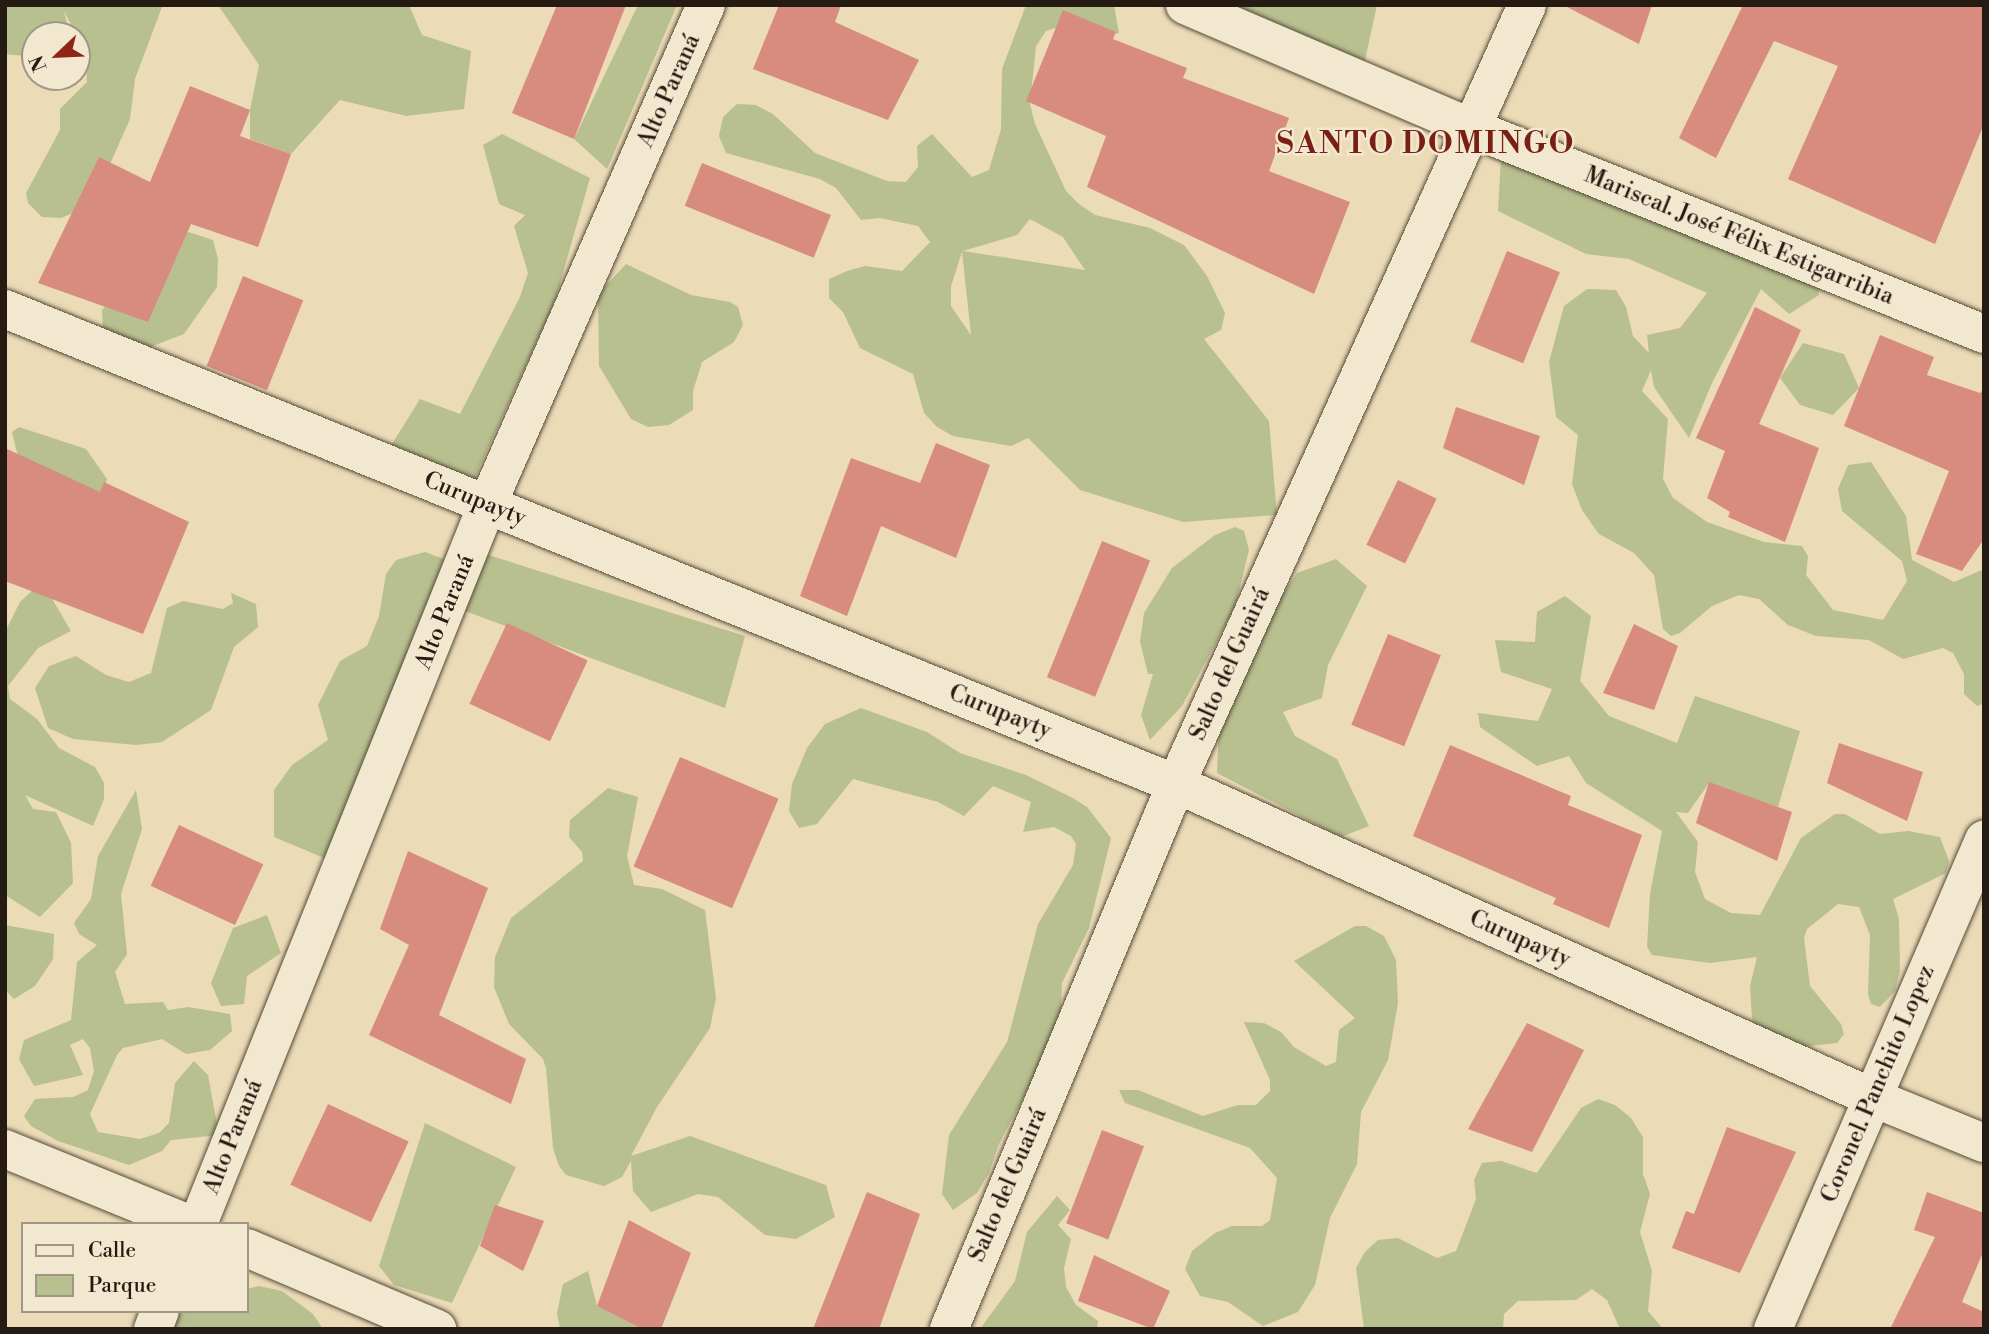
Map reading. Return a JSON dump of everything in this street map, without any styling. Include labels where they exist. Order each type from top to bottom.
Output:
[{"type":"street","name":"Alto Paraná","points":[[199,1222],[487,505],[706,5]]},
{"type":"street","name":"Mariscal. José Félix Estigarribia","points":[[1185,5],[1474,129],[1984,334]]},
{"type":"street","name":"Salto del Guairá","points":[[949,1329],[1176,784],[1474,129],[1527,5]]},
{"type":"street","name":"Curupayty","points":[[5,309],[1176,784],[1871,1097],[1984,1143]]},
{"type":"street","name":"Coronel. Panchito Lopez","points":[[1773,1329],[1984,840]]},
{"type":"street","points":[[5,1149],[184,1222]]},
{"type":"street","points":[[248,1248],[437,1329]]},
{"type":"green space","points":[[5,5],[162,7],[135,79],[130,119],[106,173],[78,211],[61,218],[42,217],[28,203],[26,193],[60,130],[60,109],[78,91],[91,91],[91,21],[69,21],[64,11],[66,21],[21,21],[21,56],[5,54]]},
{"type":"green space","points":[[218,5],[409,5],[422,35],[471,51],[464,109],[406,116],[340,100],[291,154],[250,139],[250,110],[259,65]]},
{"type":"green space","points":[[638,5],[677,5],[607,169],[574,139]]},
{"type":"green space","points":[[1026,5],[1114,5],[1119,33],[1101,38],[1065,25],[1046,31],[1036,46],[1030,104],[1035,124],[1066,191],[1079,204],[1095,215],[1150,228],[1184,245],[1207,276],[1225,313],[1221,330],[1204,339],[1269,421],[1277,515],[1183,522],[1080,490],[1028,438],[1011,446],[953,436],[937,427],[924,413],[913,374],[860,348],[843,312],[829,298],[829,279],[865,266],[902,271],[930,242],[918,226],[880,218],[861,220],[836,188],[820,179],[726,153],[719,136],[723,117],[737,104],[756,105],[773,114],[815,153],[887,181],[906,182],[918,167],[917,146],[932,134],[972,177],[989,170],[1001,129],[1002,69]],"holes":[[[1030,219],[1063,237],[1085,270],[963,251],[1017,235]],[[962,252],[971,335],[951,306],[951,286]]]},
{"type":"green space","points":[[1172,5],[1377,5],[1360,83]]},
{"type":"green space","points":[[502,134],[590,178],[555,301],[474,479],[387,452],[420,399],[460,414],[520,297],[528,273],[514,226],[525,215],[499,204],[483,145]]},
{"type":"green space","points":[[1501,157],[1818,278],[1819,295],[1789,314],[1761,289],[1712,383],[1689,438],[1654,387],[1651,370],[1642,391],[1668,419],[1663,479],[1673,498],[1707,522],[1764,542],[1802,546],[1808,556],[1806,575],[1833,610],[1883,620],[1907,581],[1902,561],[1842,511],[1838,489],[1848,465],[1871,462],[1906,516],[1912,560],[1954,582],[1984,569],[1984,703],[1977,706],[1964,694],[1964,674],[1953,653],[1943,648],[1903,659],[1869,640],[1816,636],[1788,625],[1759,599],[1739,595],[1712,606],[1680,633],[1671,636],[1663,629],[1654,575],[1634,553],[1599,534],[1582,510],[1572,484],[1578,435],[1556,417],[1549,362],[1564,306],[1587,289],[1616,290],[1626,307],[1633,336],[1649,353],[1647,335],[1680,328],[1707,293],[1629,259],[1586,254],[1498,211]]},
{"type":"green space","points":[[176,228],[213,240],[218,259],[217,287],[184,334],[150,347],[130,346],[103,329],[102,310]]},
{"type":"green space","points":[[626,264],[691,295],[730,302],[738,307],[743,325],[734,342],[702,362],[693,391],[693,410],[669,425],[648,427],[631,419],[599,366],[598,294]]},
{"type":"green space","points":[[1803,343],[1844,354],[1859,388],[1833,415],[1800,405],[1780,378]]},
{"type":"green space","points":[[19,427],[86,449],[107,479],[94,518],[21,469],[12,432]]},
{"type":"green space","points":[[1235,527],[1244,531],[1249,550],[1235,607],[1182,706],[1150,740],[1141,715],[1153,674],[1148,674],[1140,642],[1144,613],[1172,568],[1215,535]]},
{"type":"green space","points":[[425,552],[462,566],[336,863],[274,837],[274,790],[292,765],[328,740],[318,705],[340,661],[367,646],[379,616],[386,574],[396,560]]},
{"type":"green space","points":[[479,552],[745,636],[725,708],[457,608]]},
{"type":"green space","points":[[1336,559],[1367,586],[1328,665],[1322,698],[1283,712],[1295,736],[1337,759],[1369,826],[1341,837],[1217,773],[1219,721],[1266,621],[1297,573]]},
{"type":"green space","points":[[36,587],[51,597],[71,631],[38,648],[8,686],[10,699],[37,719],[59,748],[95,767],[104,783],[104,799],[93,826],[25,795],[33,809],[56,812],[71,843],[73,883],[40,917],[5,895],[5,632],[20,602]]},
{"type":"green space","points":[[231,593],[256,604],[258,627],[234,647],[211,710],[162,742],[136,745],[73,739],[48,728],[35,688],[49,666],[76,656],[106,675],[129,682],[151,673],[167,608],[183,601],[223,609],[233,603]]},
{"type":"green space","points":[[1565,596],[1591,616],[1580,681],[1609,716],[1677,743],[1695,696],[1800,731],[1778,807],[1709,783],[1688,813],[1676,812],[1698,842],[1695,872],[1705,899],[1731,913],[1760,915],[1801,838],[1835,814],[1845,814],[1880,834],[1908,831],[1940,837],[1949,861],[1946,873],[1893,899],[1899,919],[1900,971],[1895,991],[1880,1007],[1871,1004],[1868,994],[1870,935],[1859,907],[1838,904],[1807,929],[1804,938],[1810,986],[1841,1024],[1844,1034],[1837,1043],[1790,1048],[1762,1034],[1752,1019],[1750,986],[1757,957],[1710,963],[1652,955],[1647,947],[1650,894],[1662,831],[1586,783],[1569,756],[1537,766],[1480,727],[1478,713],[1538,721],[1552,689],[1501,672],[1495,640],[1535,642],[1537,612]]},
{"type":"green space","points":[[861,708],[927,732],[960,753],[1026,775],[1071,797],[1087,807],[1111,838],[1089,928],[1062,983],[1060,1028],[999,1144],[989,1173],[977,1193],[953,1210],[942,1194],[949,1135],[1007,1042],[1038,924],[1073,865],[1076,844],[1071,836],[1054,827],[1023,832],[1031,802],[993,786],[964,816],[938,802],[853,779],[817,824],[799,828],[789,811],[792,784],[807,748],[825,724]]},
{"type":"green space","points":[[608,788],[638,797],[627,856],[634,885],[662,889],[705,910],[716,998],[710,1028],[657,1107],[631,1156],[690,1136],[826,1185],[835,1217],[796,1239],[765,1235],[718,1197],[698,1194],[651,1212],[633,1191],[631,1161],[622,1177],[604,1186],[566,1175],[559,1166],[553,1148],[546,1068],[543,1059],[509,1024],[494,987],[495,957],[511,918],[583,861],[582,852],[569,837],[570,820]]},
{"type":"green space","points":[[136,790],[142,829],[121,894],[127,954],[115,972],[125,1004],[163,1002],[168,1010],[188,1007],[230,1014],[232,1031],[210,1050],[186,1054],[162,1039],[123,1048],[117,1055],[90,1114],[98,1132],[140,1139],[159,1133],[169,1123],[175,1083],[194,1061],[208,1075],[219,1135],[171,1140],[162,1151],[129,1165],[58,1141],[31,1126],[24,1116],[35,1099],[73,1097],[88,1090],[94,1071],[90,1048],[83,1039],[70,1045],[83,1075],[34,1086],[19,1059],[24,1040],[71,1020],[77,962],[97,945],[79,934],[74,923],[91,899],[98,856]]},
{"type":"green space","points":[[267,915],[281,953],[247,976],[244,1004],[221,1006],[211,983],[233,928]]},
{"type":"green space","points":[[5,925],[54,934],[53,959],[35,986],[14,999],[5,990]]},
{"type":"green space","points":[[1355,926],[1366,926],[1384,936],[1396,960],[1398,1003],[1388,1060],[1361,1112],[1357,1164],[1330,1218],[1315,1285],[1298,1312],[1263,1326],[1228,1302],[1200,1296],[1185,1269],[1192,1251],[1215,1233],[1232,1226],[1262,1226],[1270,1220],[1277,1178],[1250,1148],[1125,1103],[1119,1090],[1138,1090],[1203,1116],[1238,1105],[1256,1105],[1270,1091],[1270,1080],[1244,1022],[1264,1023],[1281,1032],[1294,1047],[1326,1066],[1336,1062],[1339,1030],[1355,1018],[1294,961]]},
{"type":"green space","points":[[1598,1099],[1615,1105],[1631,1118],[1643,1137],[1643,1174],[1650,1194],[1640,1232],[1652,1271],[1648,1311],[1663,1329],[1620,1329],[1607,1300],[1592,1289],[1576,1300],[1518,1301],[1504,1314],[1503,1329],[1364,1329],[1356,1268],[1365,1252],[1378,1240],[1398,1238],[1437,1258],[1456,1251],[1476,1199],[1474,1180],[1482,1163],[1501,1161],[1537,1173],[1581,1108]]},
{"type":"green space","points":[[425,1123],[516,1167],[452,1303],[394,1285],[379,1266]]},
{"type":"green space","points":[[1057,1196],[1070,1210],[1058,1225],[1071,1239],[1064,1268],[1066,1287],[1076,1305],[1098,1321],[1097,1329],[980,1329],[1015,1281],[1027,1232]]},
{"type":"green space","points":[[588,1271],[597,1306],[642,1329],[560,1329],[557,1313],[563,1284]]},
{"type":"green space","points":[[259,1286],[282,1291],[313,1314],[323,1329],[168,1329],[172,1313],[248,1313],[248,1289]]},
{"type":"building","points":[[557,5],[626,5],[574,139],[512,113]]},
{"type":"building","points":[[779,5],[841,5],[835,22],[919,60],[888,120],[753,69]]},
{"type":"building","points":[[1563,5],[1652,5],[1639,44]]},
{"type":"building","points":[[1743,5],[1984,5],[1984,124],[1935,244],[1788,179],[1838,66],[1774,41],[1716,158],[1679,138]]},
{"type":"building","points":[[1063,10],[1116,32],[1113,39],[1187,68],[1183,78],[1289,118],[1269,171],[1350,202],[1314,294],[1087,187],[1106,136],[1026,101]]},
{"type":"building","points":[[190,86],[250,110],[240,136],[291,154],[258,247],[191,224],[148,322],[38,283],[99,157],[150,182]]},
{"type":"building","points":[[702,163],[831,215],[814,258],[685,206]]},
{"type":"building","points":[[1507,251],[1560,272],[1523,363],[1470,342]]},
{"type":"building","points":[[243,276],[303,300],[267,390],[207,366]]},
{"type":"building","points":[[1755,307],[1801,330],[1759,424],[1819,448],[1785,542],[1728,517],[1730,512],[1707,498],[1725,451],[1696,438]]},
{"type":"building","points":[[1880,335],[1934,357],[1927,375],[1980,393],[1984,389],[1984,539],[1962,571],[1916,554],[1949,471],[1844,426]]},
{"type":"building","points":[[1456,407],[1540,436],[1524,485],[1443,448]]},
{"type":"building","points":[[936,443],[990,465],[956,558],[881,526],[847,616],[800,596],[851,458],[920,483]]},
{"type":"building","points":[[5,448],[100,492],[104,482],[189,522],[143,634],[5,581]]},
{"type":"building","points":[[1398,480],[1437,499],[1405,564],[1366,545]]},
{"type":"building","points":[[1102,541],[1150,560],[1095,697],[1047,677]]},
{"type":"building","points":[[507,623],[588,661],[550,741],[469,704]]},
{"type":"building","points":[[1634,624],[1678,646],[1654,710],[1603,693]]},
{"type":"building","points":[[1388,634],[1441,655],[1404,746],[1351,725]]},
{"type":"building","points":[[1839,743],[1923,772],[1907,821],[1827,783]]},
{"type":"building","points":[[1450,745],[1571,796],[1568,805],[1642,835],[1609,928],[1553,904],[1556,898],[1413,836]]},
{"type":"building","points":[[680,757],[778,799],[732,908],[634,867]]},
{"type":"building","points":[[1709,782],[1792,812],[1777,861],[1696,823]]},
{"type":"building","points":[[179,825],[263,864],[235,925],[151,886]]},
{"type":"building","points":[[408,851],[488,888],[439,1015],[526,1059],[511,1104],[369,1035],[409,945],[380,929]]},
{"type":"building","points":[[1527,1023],[1584,1050],[1532,1152],[1468,1129]]},
{"type":"building","points":[[328,1104],[409,1142],[371,1222],[290,1185]]},
{"type":"building","points":[[1727,1127],[1796,1152],[1740,1273],[1672,1248],[1686,1211],[1694,1214]]},
{"type":"building","points":[[1102,1130],[1144,1146],[1108,1239],[1066,1223]]},
{"type":"building","points":[[867,1192],[920,1214],[879,1329],[813,1329]]},
{"type":"building","points":[[1927,1192],[1984,1213],[1984,1250],[1962,1302],[1984,1312],[1984,1329],[1890,1329],[1935,1237],[1914,1230]]},
{"type":"building","points":[[495,1205],[544,1221],[523,1271],[480,1246]]},
{"type":"building","points":[[629,1220],[691,1253],[661,1329],[642,1329],[597,1306]]},
{"type":"building","points":[[1094,1255],[1170,1291],[1153,1329],[1078,1301]]},
{"type":"district","name":"SANTO DOMINGO","points":[[1426,144]]}]
